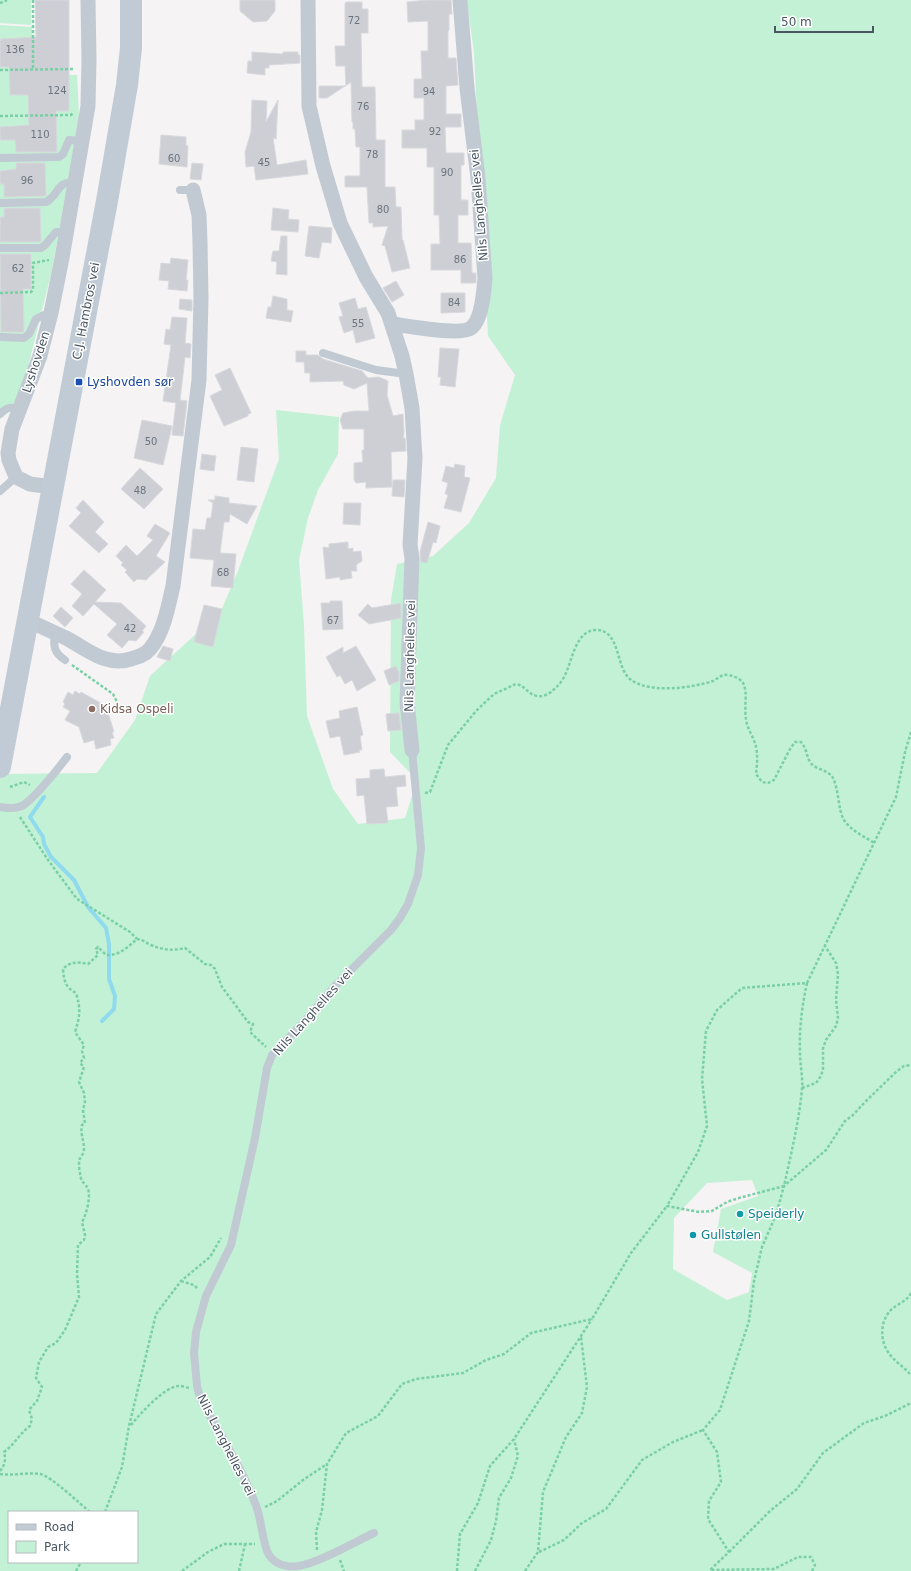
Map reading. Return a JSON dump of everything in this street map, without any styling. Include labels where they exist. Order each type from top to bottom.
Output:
[{"type":"main road","name":"C.J. Hambros vei","points":[[0,767],[107,201],[127,85],[131,48],[131,0]]},
{"type":"street","name":"Lyshovden","points":[[16,477],[9,460],[8,453],[12,429],[40,356],[51,313],[88,106],[88,0]]},
{"type":"street","name":"Nils Langhelles vei","points":[[308,0],[309,106],[323,166],[340,223],[366,277],[388,313],[406,374],[412,408],[415,458],[410,545],[412,558],[406,702],[412,750]]},
{"type":"street","name":"Nils Langhelles vei","points":[[392,324],[434,330],[467,330],[472,328],[477,321],[484,292],[485,278],[478,178],[467,88],[460,0]]},
{"type":"street","points":[[27,620],[103,658],[123,662],[139,657],[149,650],[155,641],[168,609],[176,566],[199,380],[201,298],[199,215],[187,190]]},
{"type":"street","points":[[16,477],[30,484],[52,487]]},
{"type":"lane","points":[[0,158],[59,157],[63,154],[69,140],[82,141]]},
{"type":"lane","points":[[0,203],[46,202],[50,200],[66,182],[75,183]]},
{"type":"lane","points":[[0,248],[41,248],[56,232],[65,232]]},
{"type":"lane","name":"Lyshovden","points":[[0,338],[24,338],[29,334],[36,319],[51,313]]},
{"type":"lane","points":[[323,353],[376,370],[406,374]]},
{"type":"lane","name":"Lyshovden","points":[[0,414],[6,408],[12,406],[20,410]]},
{"type":"lane","points":[[0,492],[16,477]]},
{"type":"lane","points":[[55,633],[53,647],[59,657],[65,660]]},
{"type":"lane","name":"Nils Langhelles vei","points":[[374,1533],[316,1561],[301,1566],[288,1567],[277,1563],[269,1556],[258,1510],[243,1474],[200,1398],[197,1386],[194,1353],[196,1332],[206,1296],[231,1245],[255,1138],[267,1068],[272,1055],[335,986],[391,930],[408,904],[418,875],[421,848],[412,750]]},
{"type":"lane","points":[[0,807],[16,808],[23,805],[54,774],[67,757]]},
{"type":"path","points":[[0,3],[7,0]]},
{"type":"path","points":[[33,0],[33,69]]},
{"type":"path","points":[[0,70],[80,70]]},
{"type":"path","points":[[0,116],[71,115],[74,108]]},
{"type":"path","points":[[0,293],[31,292],[33,290],[33,263],[62,258]]},
{"type":"path","points":[[417,795],[430,792],[448,745],[476,711],[494,694],[516,684],[523,686],[529,694],[540,697],[549,693],[559,685],[578,642],[586,632],[596,630],[606,633],[612,638],[623,670],[630,679],[643,686],[654,689],[698,685],[724,675],[734,676],[742,682],[746,690],[744,709],[746,723],[756,746],[756,774],[762,782],[768,783],[774,780],[790,749],[795,742],[801,742],[806,748],[810,762],[816,767],[825,770],[832,777],[837,789],[843,819],[853,830],[874,842]]},
{"type":"path","points":[[65,660],[113,694],[117,702],[116,714]]},
{"type":"path","points":[[538,1552],[564,1540],[582,1523],[606,1509],[642,1460],[673,1442],[704,1430],[720,1410],[749,1321],[754,1281],[762,1247],[776,1215],[793,1145],[802,1088],[800,1051],[801,1026],[807,982],[896,797],[905,752],[911,732]]},
{"type":"path","points":[[10,787],[24,782],[33,786],[37,791]]},
{"type":"path","points":[[16,808],[22,822],[77,899],[130,932],[137,939],[145,940],[150,945],[164,949],[177,950],[185,948],[206,964],[211,965],[215,970],[222,987],[248,1022],[252,1024],[250,1032],[267,1048],[272,1055]]},
{"type":"path","points":[[89,1511],[63,1489],[42,1474],[26,1473],[10,1476],[0,1473],[6,1458],[4,1452],[13,1446],[22,1432],[30,1426],[32,1419],[29,1410],[37,1401],[42,1387],[36,1378],[40,1362],[48,1347],[56,1343],[65,1330],[79,1297],[77,1274],[78,1245],[84,1240],[85,1235],[82,1222],[86,1215],[89,1197],[88,1189],[81,1182],[79,1161],[84,1151],[83,1140],[80,1132],[82,1125],[86,1123],[83,1110],[84,1098],[79,1082],[84,1067],[80,1063],[84,1058],[82,1051],[84,1045],[75,1032],[80,1016],[76,993],[69,989],[64,982],[63,970],[70,963],[79,962],[88,964],[98,955],[96,949],[98,948],[106,955],[112,956],[126,949],[137,939]]},
{"type":"path","points":[[802,1088],[816,1082],[821,1076],[823,1069],[823,1048],[826,1040],[836,1026],[838,1018],[836,1000],[838,974],[836,963],[825,946]]},
{"type":"path","points":[[457,1571],[460,1534],[478,1503],[490,1466],[514,1439],[592,1319],[631,1253],[667,1206],[698,1152],[707,1126],[702,1079],[706,1031],[717,1010],[742,988],[807,982]]},
{"type":"path","points":[[667,1206],[699,1212],[712,1211],[727,1202],[784,1186],[826,1150],[845,1121],[853,1115],[897,1071],[904,1066],[911,1065]]},
{"type":"path","points":[[105,1511],[122,1467],[129,1426],[156,1314],[181,1281],[210,1256],[229,1226],[236,1221]]},
{"type":"path","points":[[181,1281],[194,1285],[206,1296]]},
{"type":"path","points":[[911,1293],[909,1297],[891,1310],[884,1318],[882,1329],[884,1343],[889,1353],[911,1374]]},
{"type":"path","points":[[258,1510],[277,1501],[303,1480],[327,1464],[346,1433],[378,1416],[402,1384],[416,1379],[463,1373],[486,1360],[504,1354],[531,1333],[592,1319]]},
{"type":"path","points":[[525,1571],[538,1552],[543,1492],[566,1437],[582,1413],[587,1387],[581,1336]]},
{"type":"path","points":[[129,1426],[166,1390],[179,1385],[189,1388],[197,1386]]},
{"type":"path","points":[[709,1570],[770,1511],[797,1489],[823,1453],[864,1423],[885,1416],[911,1403]]},
{"type":"path","points":[[704,1430],[717,1452],[721,1482],[709,1502],[708,1519],[729,1552]]},
{"type":"path","points":[[475,1571],[491,1540],[496,1521],[499,1498],[512,1478],[518,1456],[514,1439]]},
{"type":"path","points":[[316,1561],[316,1532],[322,1510],[327,1464]]},
{"type":"path","points":[[182,1571],[208,1552],[224,1544],[265,1544]]},
{"type":"path","points":[[239,1571],[245,1544]]},
{"type":"path","points":[[709,1570],[774,1569],[798,1557],[811,1557],[815,1565],[812,1571]]},
{"type":"green space","points":[[0,0],[31,0],[31,25],[0,23]]},
{"type":"green space","points":[[467,0],[911,0],[911,1571],[0,1571],[0,774],[97,773],[135,720],[150,676],[221,611],[238,571],[279,459],[276,410],[339,417],[338,454],[318,490],[308,518],[299,560],[304,626],[307,716],[333,789],[358,824],[405,818],[417,780],[390,752],[391,600],[397,564],[433,556],[469,523],[496,478],[500,425],[515,375],[488,336],[474,53]],"holes":[[[752,1180],[758,1196],[721,1209],[713,1252],[752,1273],[749,1292],[727,1300],[673,1269],[674,1218],[707,1183]]]},
{"type":"green space","points":[[0,25],[32,27],[34,74],[77,75],[79,116],[52,270],[21,395],[9,412],[0,419]]},
{"type":"building","points":[[35,0],[69,0],[69,111],[56,111],[57,152],[16,152],[15,140],[0,140],[0,127],[29,125],[28,95],[10,95],[9,67],[0,67],[0,41],[1,39],[36,37]]},
{"type":"building","points":[[240,0],[275,0],[275,11],[267,21],[253,22],[240,11]]},
{"type":"building","points":[[451,0],[452,14],[449,14],[448,58],[456,58],[458,85],[446,86],[446,114],[461,114],[461,127],[445,127],[446,153],[464,153],[464,165],[461,165],[461,200],[468,200],[468,215],[458,215],[458,243],[471,243],[472,273],[476,273],[476,283],[461,283],[461,270],[431,270],[431,244],[440,244],[439,215],[434,215],[434,167],[427,167],[427,148],[402,148],[402,130],[415,130],[415,120],[424,120],[424,98],[414,98],[414,79],[422,79],[421,51],[428,51],[428,21],[408,22],[407,2]]},
{"type":"building","points":[[362,2],[362,9],[368,9],[368,33],[361,33],[362,87],[375,87],[376,140],[385,140],[385,187],[395,187],[396,207],[401,207],[402,240],[410,268],[392,272],[385,246],[382,245],[388,226],[373,227],[373,223],[369,223],[367,187],[345,187],[345,176],[360,176],[360,147],[356,147],[355,129],[353,129],[352,122],[351,82],[346,85],[345,66],[336,66],[335,46],[345,46],[345,3]]},
{"type":"building","points":[[252,52],[283,54],[283,52],[298,52],[298,55],[300,55],[300,63],[269,65],[269,68],[265,68],[265,75],[247,73],[248,61],[252,61]]},
{"type":"building","points":[[319,86],[345,86],[327,98],[319,98]]},
{"type":"building","points":[[252,100],[267,101],[266,122],[278,100],[276,139],[273,138],[277,165],[306,160],[308,174],[256,180],[254,166],[246,167],[245,152],[251,132]]},
{"type":"building","points":[[161,135],[186,137],[186,145],[188,146],[187,167],[159,164]]},
{"type":"building","points":[[16,163],[45,163],[46,196],[4,197],[4,184],[0,184],[0,171],[16,169]]},
{"type":"building","points":[[192,163],[203,164],[201,180],[190,179]]},
{"type":"building","points":[[4,208],[40,208],[41,241],[0,242],[0,217],[4,217]]},
{"type":"building","points":[[273,208],[289,210],[288,219],[299,220],[298,232],[271,230]]},
{"type":"building","points":[[309,226],[332,228],[331,243],[322,242],[319,258],[305,256]]},
{"type":"building","points":[[281,236],[287,236],[287,275],[276,274],[277,262],[271,261],[273,251],[279,251]]},
{"type":"building","points":[[0,254],[31,254],[31,289],[23,289],[24,331],[22,332],[1,332]]},
{"type":"building","points":[[171,258],[188,260],[186,280],[188,280],[187,291],[168,289],[169,281],[159,280],[161,263],[170,264]]},
{"type":"building","points":[[396,281],[404,295],[392,302],[383,288]]},
{"type":"building","points":[[441,293],[465,293],[465,312],[441,313]]},
{"type":"building","points":[[273,296],[287,299],[287,310],[293,311],[291,322],[266,318],[268,307],[271,307]]},
{"type":"building","points":[[355,298],[358,309],[366,307],[375,338],[356,343],[353,330],[344,333],[339,317],[343,316],[339,303]]},
{"type":"building","points":[[180,299],[192,300],[192,311],[179,309]]},
{"type":"building","points":[[172,317],[187,318],[185,343],[191,344],[190,358],[185,357],[180,400],[187,401],[183,436],[172,435],[176,403],[163,401],[171,345],[164,344],[166,329],[170,330]]},
{"type":"building","points":[[440,348],[459,349],[455,387],[440,385],[441,377],[438,377]]},
{"type":"building","points":[[296,351],[306,351],[306,355],[318,355],[323,359],[362,371],[368,378],[379,377],[388,381],[387,395],[393,416],[403,414],[403,438],[405,438],[406,451],[391,452],[392,487],[366,488],[366,482],[356,483],[354,480],[354,463],[363,462],[362,450],[364,450],[364,429],[343,429],[340,420],[343,413],[369,411],[367,383],[354,389],[344,385],[343,381],[310,382],[310,373],[305,373],[304,362],[296,362]]},
{"type":"building","points":[[230,368],[251,413],[248,414],[248,416],[224,426],[210,396],[222,390],[215,375]]},
{"type":"building","points":[[142,420],[172,426],[163,465],[134,458]]},
{"type":"building","points":[[241,447],[258,449],[254,482],[237,480]]},
{"type":"building","points":[[202,454],[216,456],[214,471],[200,469]]},
{"type":"building","points":[[455,464],[465,466],[464,477],[470,478],[461,512],[444,508],[448,495],[445,494],[448,483],[442,481],[446,466],[454,468]]},
{"type":"building","points":[[140,468],[163,489],[144,509],[121,489]]},
{"type":"building","points":[[393,480],[405,480],[404,497],[392,496]]},
{"type":"building","points":[[215,496],[229,498],[229,503],[257,506],[247,524],[230,514],[229,522],[224,522],[220,553],[236,554],[233,588],[211,586],[214,560],[190,558],[193,529],[205,530],[207,518],[211,518],[213,503],[208,500],[215,500]]},
{"type":"building","points":[[83,500],[104,522],[95,532],[108,544],[99,553],[69,526],[81,513],[76,508]]},
{"type":"building","points":[[344,503],[361,503],[360,525],[343,524]]},
{"type":"building","points":[[428,522],[440,526],[436,543],[433,542],[427,563],[421,562],[420,552]]},
{"type":"building","points":[[155,524],[170,533],[156,556],[165,562],[146,580],[137,579],[134,582],[125,572],[127,570],[121,565],[123,563],[116,556],[126,545],[137,556],[153,540],[147,536]]},
{"type":"building","points":[[348,542],[348,549],[353,548],[353,552],[361,551],[362,561],[356,565],[357,571],[351,571],[352,578],[340,580],[340,577],[326,579],[323,547],[329,548],[329,544]]},
{"type":"building","points":[[84,570],[106,590],[95,602],[121,603],[146,626],[142,631],[144,632],[136,641],[129,640],[122,648],[107,635],[117,624],[94,604],[83,616],[72,606],[82,594],[71,584]]},
{"type":"building","points":[[330,601],[342,601],[343,629],[323,630],[321,603],[330,603]]},
{"type":"building","points":[[401,603],[401,618],[369,624],[358,615],[368,604],[372,608]]},
{"type":"building","points":[[204,605],[222,609],[213,647],[194,642]]},
{"type":"building","points":[[61,607],[73,618],[65,627],[53,616]]},
{"type":"building","points":[[163,646],[173,649],[170,661],[157,657]]},
{"type":"building","points":[[356,646],[376,680],[357,691],[352,680],[345,684],[340,675],[337,677],[326,657],[343,647],[343,653]]},
{"type":"building","points":[[396,666],[399,673],[399,681],[389,685],[384,671]]},
{"type":"building","points":[[75,691],[80,694],[81,692],[106,706],[114,732],[112,732],[114,738],[110,739],[111,745],[96,749],[94,740],[84,743],[79,727],[65,720],[70,711],[63,707],[65,704],[63,702],[68,692],[73,695]]},
{"type":"building","points":[[357,707],[363,735],[360,736],[362,750],[359,750],[360,752],[344,755],[340,736],[330,738],[326,721],[340,718],[339,711]]},
{"type":"building","points":[[399,713],[401,730],[388,731],[386,714]]},
{"type":"building","points":[[384,769],[385,777],[405,775],[406,786],[396,787],[398,806],[386,807],[388,823],[367,824],[364,795],[357,796],[356,779],[370,778],[370,770]]},
{"type":"waterway","points":[[44,797],[30,817],[43,837],[44,844],[51,857],[74,880],[88,907],[106,928],[109,944],[109,979],[115,996],[114,1009],[102,1021]]},
{"type":"place","name":"Lyshovden sør","points":[[79,382]]},
{"type":"place","name":"Kidsa Ospeli","points":[[92,709]]},
{"type":"place","name":"Speiderly","points":[[740,1214]]},
{"type":"place","name":"Gullstølen","points":[[693,1235]]}]
